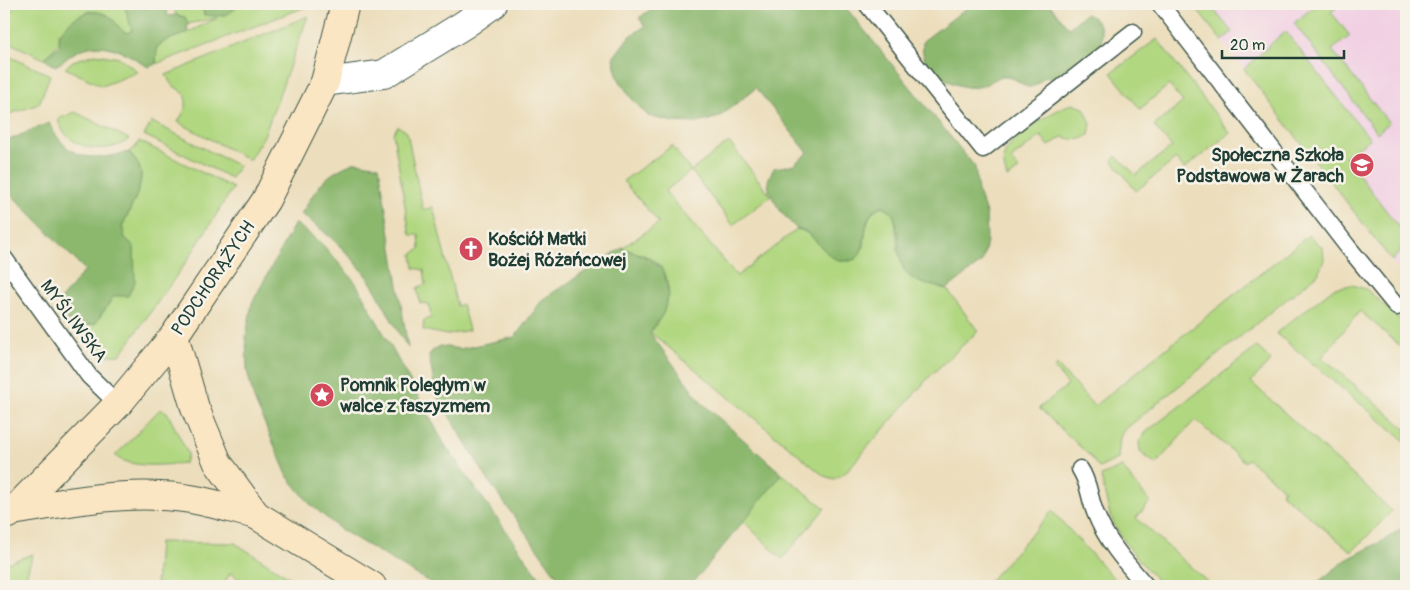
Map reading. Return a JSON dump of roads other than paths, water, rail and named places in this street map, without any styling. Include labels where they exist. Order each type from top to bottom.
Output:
[{"type":"street","name":"PODCHORĄŻYCH","points":[[9,514],[118,404],[174,336],[277,181],[325,82],[345,4]]},
{"type":"street","points":[[325,82],[384,74],[465,24],[493,4]]},
{"type":"street","points":[[174,336],[195,408],[218,463],[256,515]]},
{"type":"street","points":[[9,514],[108,496],[163,496],[198,500],[256,515],[367,585]]},
{"type":"lane","points":[[867,4],[983,149],[1133,32]]},
{"type":"lane","points":[[1160,4],[1348,247],[1397,307]]},
{"type":"lane","name":"MYŚLIWSKA","points":[[4,258],[89,376],[118,404]]},
{"type":"lane","points":[[1080,469],[1086,478],[1095,513],[1106,536],[1146,586]]},
{"type":"place","name":"Społeczna Szkoła Podstawowa w Żarach","points":[[1362,165]]},
{"type":"place","name":"Kościół Matki Bożej Różańcowej","points":[[471,249]]},
{"type":"place","name":"Pomnik Poległym w walce z faszyzmem","points":[[322,395]]}]
